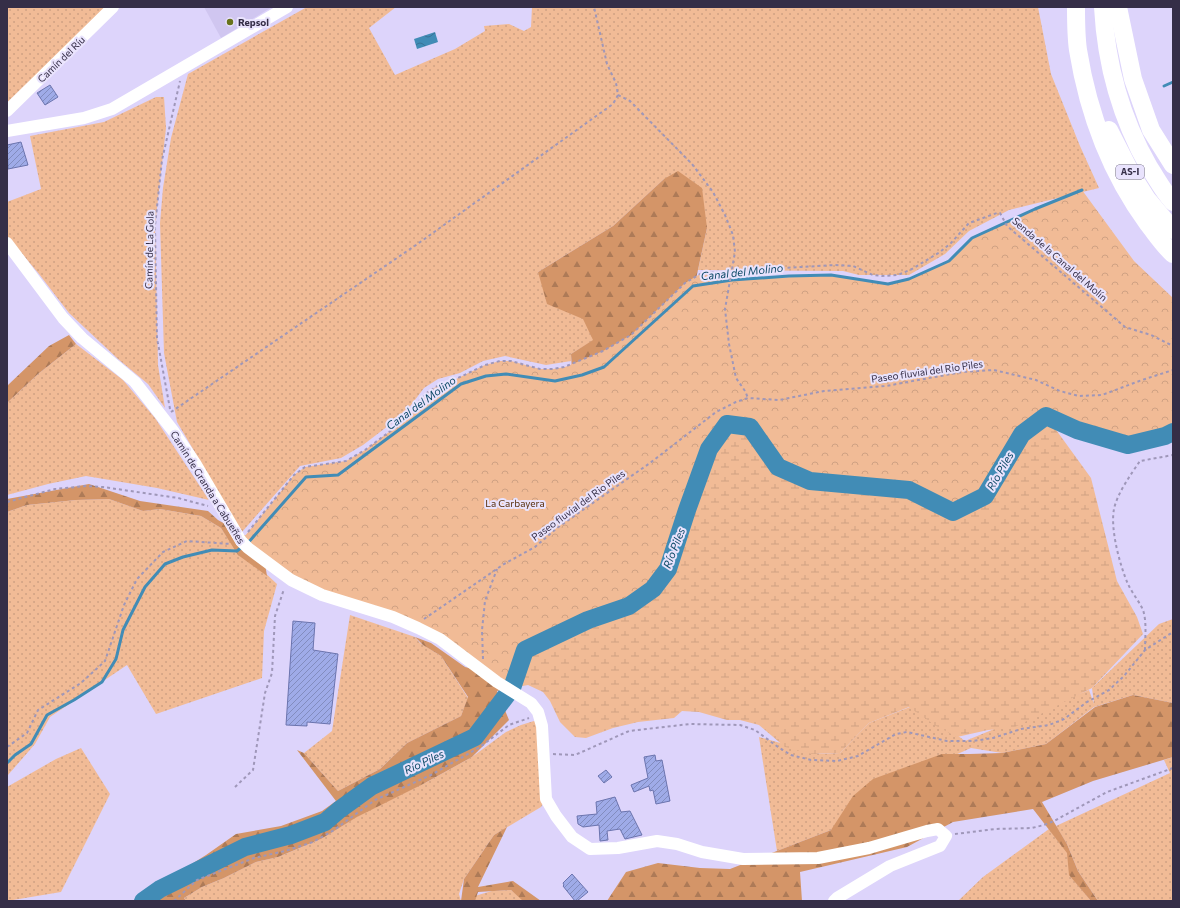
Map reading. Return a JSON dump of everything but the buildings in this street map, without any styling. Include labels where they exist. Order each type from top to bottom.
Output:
[{"type":"highway","points":[[1076,7],[1078,49],[1090,106],[1109,159],[1134,204],[1166,248],[1173,254]]},
{"type":"highway","name":"AS-I","points":[[1083,7],[1090,69],[1099,106],[1112,136],[1133,177],[1147,199],[1173,230]]},
{"type":"highway","name":"AS-I","points":[[1103,7],[1104,29],[1115,88],[1124,115],[1146,161],[1164,191],[1173,202]]},
{"type":"highway","points":[[1118,7],[1133,80],[1151,130],[1173,165]]},
{"type":"street","name":"Camín del Ríu","points":[[7,111],[113,7]]},
{"type":"street","points":[[7,131],[84,118],[112,109],[287,7]]},
{"type":"street","name":"Camín de Granda a Cabueñes","points":[[7,243],[63,318],[82,338],[135,382],[174,432],[195,463],[218,504],[244,544],[288,578],[322,595],[393,617],[440,639],[497,682],[531,703],[538,712]]},
{"type":"street","points":[[538,712],[542,726],[546,799],[556,816],[572,837],[590,848],[618,848],[658,841],[676,844],[702,852],[743,859],[818,858],[869,848],[938,829],[946,836],[940,846],[890,866],[834,901]]},
{"type":"path","points":[[170,413],[416,245],[613,104],[618,95],[616,83],[607,64],[594,7]]},
{"type":"path","name":"Camín de La Gola","points":[[174,432],[157,338],[155,226],[162,160],[182,68]]},
{"type":"path","points":[[618,95],[630,101],[692,164],[713,192],[725,214],[733,235],[735,252],[726,309],[730,344],[736,378],[748,398]]},
{"type":"path","name":"Senda de la Canal del Molín","points":[[244,544],[294,475],[305,467],[346,461],[365,450],[405,420],[420,400],[428,392],[439,385],[456,379],[485,365],[500,361],[511,361],[540,368],[554,369],[603,351],[632,335],[685,283],[700,274],[716,272],[739,275],[768,269],[835,265],[853,266],[873,275],[891,276],[912,269],[940,252],[969,222],[1000,213],[1007,226],[1125,327],[1151,335],[1173,346]]},
{"type":"path","name":"Paseo fluvial del Rio Piles","points":[[418,628],[422,620],[498,568],[535,547],[557,528],[650,463],[716,412],[736,402],[748,398],[779,400],[824,391],[886,386],[962,372],[994,370],[1036,380],[1060,391],[1079,396],[1102,395],[1173,370]]},
{"type":"path","points":[[1145,650],[1145,621],[1143,610],[1128,584],[1119,560],[1113,525],[1114,509],[1126,480],[1140,461],[1173,454]]},
{"type":"path","points":[[7,502],[55,489],[103,486],[178,498],[212,507],[218,504]]},
{"type":"path","points":[[7,747],[27,733],[38,710],[81,683],[105,661],[124,605],[137,579],[163,552],[187,541],[244,544]]},
{"type":"path","points":[[482,671],[482,630],[485,601],[498,568]]},
{"type":"path","points":[[235,787],[253,770],[265,694],[272,673],[275,616],[288,578]]},
{"type":"path","points":[[544,753],[575,755],[629,731],[690,724],[740,725],[755,730],[791,755],[811,760],[837,761],[858,756],[896,734],[907,732],[947,741],[973,741],[993,738],[1021,729],[1049,725],[1064,719],[1087,702],[1109,690],[1124,676],[1145,650],[1173,632]]},
{"type":"path","points":[[174,901],[197,880],[254,858],[312,842],[334,830],[375,800],[431,775],[480,747],[509,725],[529,718],[538,712]]},
{"type":"path","points":[[946,836],[982,830],[1032,828],[1054,821],[1107,792],[1173,768]]},
{"type":"shaded area","name":"Repsol","points":[[204,7],[272,7],[221,38]]},
{"type":"green space","points":[[7,7],[106,7],[7,103]]},
{"type":"green space","points":[[307,7],[396,7],[369,28],[395,75],[455,49],[485,31],[484,26],[509,24],[524,31],[531,27],[532,7],[1038,7],[1051,74],[1080,146],[1099,188],[1009,210],[969,231],[945,254],[909,275],[859,275],[843,271],[698,270],[707,228],[664,179],[613,226],[538,272],[586,319],[594,340],[571,354],[571,361],[546,365],[505,356],[483,361],[460,373],[438,379],[424,388],[405,413],[363,445],[341,458],[300,466],[242,532],[177,422],[164,353],[160,223],[163,188],[171,138],[188,74]]},
{"type":"green space","points":[[156,97],[164,97],[166,128],[155,226],[158,365],[165,408],[148,384],[118,359],[69,313],[7,236],[7,202],[41,189],[30,136],[104,122]]},
{"type":"green space","points":[[678,171],[702,188],[707,228],[691,302],[573,388],[571,354],[593,340],[583,319],[547,304],[538,272],[613,226],[664,179]]},
{"type":"green space","name":"La Carbayera","points":[[1082,190],[1134,261],[1173,298],[1173,432],[1165,436],[1128,445],[1077,430],[1046,416],[1022,434],[985,496],[953,512],[909,490],[810,481],[778,467],[750,427],[727,424],[709,449],[668,569],[653,589],[629,606],[588,620],[525,650],[512,688],[440,639],[322,595],[241,541],[294,475],[305,467],[346,461],[365,450],[405,420],[420,400],[428,392],[439,385],[456,379],[485,365],[500,361],[511,361],[540,369],[553,369],[565,367],[603,351],[631,335],[685,283],[700,274],[716,272],[732,273],[732,280],[831,275],[888,284],[909,279],[949,261],[972,238],[1035,209]]},
{"type":"green space","points":[[69,335],[76,344],[38,374],[7,403],[8,385],[49,346]]},
{"type":"green space","points":[[76,344],[123,380],[155,418],[209,500],[157,488],[86,476],[7,495],[7,403],[38,374]]},
{"type":"green space","points":[[1046,416],[1091,478],[1117,581],[1137,617],[1143,634],[1092,688],[1013,728],[988,730],[957,737],[936,726],[909,707],[869,723],[840,753],[812,754],[785,747],[759,725],[740,720],[727,720],[699,712],[682,711],[674,718],[638,722],[613,728],[586,738],[575,737],[560,722],[550,701],[543,692],[528,685],[512,688],[525,650],[588,620],[608,614],[668,569],[709,449],[727,424],[750,427],[778,467],[810,481],[909,490],[953,512],[985,496],[1022,434]]},
{"type":"green space","points":[[89,484],[140,501],[208,511],[218,520],[262,545],[267,576],[238,555],[221,528],[201,516],[160,509],[143,511],[109,499],[76,500],[27,505],[7,512],[7,499]]},
{"type":"green space","points":[[109,499],[143,511],[160,509],[201,516],[221,528],[227,537],[277,584],[264,631],[262,678],[156,714],[127,665],[50,717],[35,744],[8,775],[7,512],[27,505],[76,500]]},
{"type":"green space","points":[[350,615],[415,637],[420,643],[441,656],[468,698],[461,716],[407,743],[380,769],[338,791],[304,753],[332,731]]},
{"type":"green space","points":[[1173,619],[1173,703],[1133,695],[1094,707],[1046,744],[1002,753],[971,748],[944,760],[831,830],[777,851],[759,737],[819,754],[840,753],[869,723],[910,707],[942,724],[965,741],[1089,690],[1094,704],[1092,688],[1159,624]]},
{"type":"green space","points":[[415,637],[431,643],[465,667],[477,670],[512,688],[497,691],[509,720],[472,757],[425,783],[357,817],[321,839],[278,857],[256,862],[202,887],[184,898],[186,901],[133,901],[206,855],[236,834],[281,826],[322,811],[336,801],[297,750],[304,753],[338,791],[380,769],[407,743],[461,716],[468,697],[441,656],[423,645]]},
{"type":"green space","points":[[1133,695],[1173,703],[1173,757],[1093,781],[1042,802],[1067,844],[1078,871],[1098,901],[1091,901],[1069,875],[1067,853],[1033,809],[953,822],[907,847],[800,872],[802,901],[607,901],[626,872],[658,863],[700,868],[730,869],[831,830],[853,796],[873,779],[942,754],[1002,753],[1046,744],[1095,707]]},
{"type":"green space","points":[[534,721],[542,726],[546,799],[541,807],[494,835],[464,879],[459,894],[461,901],[186,901],[184,898],[202,887],[256,862],[278,857],[319,840],[381,802],[427,782],[472,757],[506,732]]},
{"type":"green space","points":[[81,748],[110,794],[61,892],[7,901],[7,787],[56,759]]},
{"type":"green space","points":[[1173,757],[1173,901],[1098,901],[1078,871],[1067,844],[1056,826],[1170,773],[1164,760]]},
{"type":"green space","points":[[507,827],[478,887],[513,881],[541,901],[523,901],[511,890],[478,892],[475,901],[461,901],[464,879],[494,835]]},
{"type":"green space","points":[[1049,829],[1068,853],[1070,875],[1091,901],[958,901],[983,877]]},
{"type":"green space","points":[[511,890],[525,901],[472,901],[471,897],[492,891]]},
{"type":"water","points":[[435,32],[438,42],[417,49],[414,39]]},
{"type":"waterway","name":"Canal del Molino","points":[[1164,86],[1173,82]]},
{"type":"waterway","name":"Canal del Molino","points":[[247,544],[306,477],[338,475],[461,384],[486,376],[506,374],[555,381],[582,375],[604,367],[693,286],[732,280],[789,276],[831,275],[888,284],[909,279],[949,261],[972,238],[1035,209],[1082,190]]},
{"type":"waterway","name":"Río Piles","points":[[143,901],[160,889],[245,847],[291,835],[325,822],[372,786],[475,737],[512,688],[525,650],[588,620],[629,606],[653,589],[668,569],[709,449],[727,424],[750,427],[778,467],[810,481],[909,490],[953,512],[985,496],[1022,434],[1046,416],[1077,430],[1128,445],[1165,436],[1173,432]]},
{"type":"waterway","name":"Canal del Molino","points":[[7,763],[15,755],[31,744],[47,715],[102,682],[116,659],[123,630],[145,587],[165,564],[183,557],[212,550],[237,551],[242,547]]},
{"type":"place","name":"Repsol","points":[[230,22]]}]
